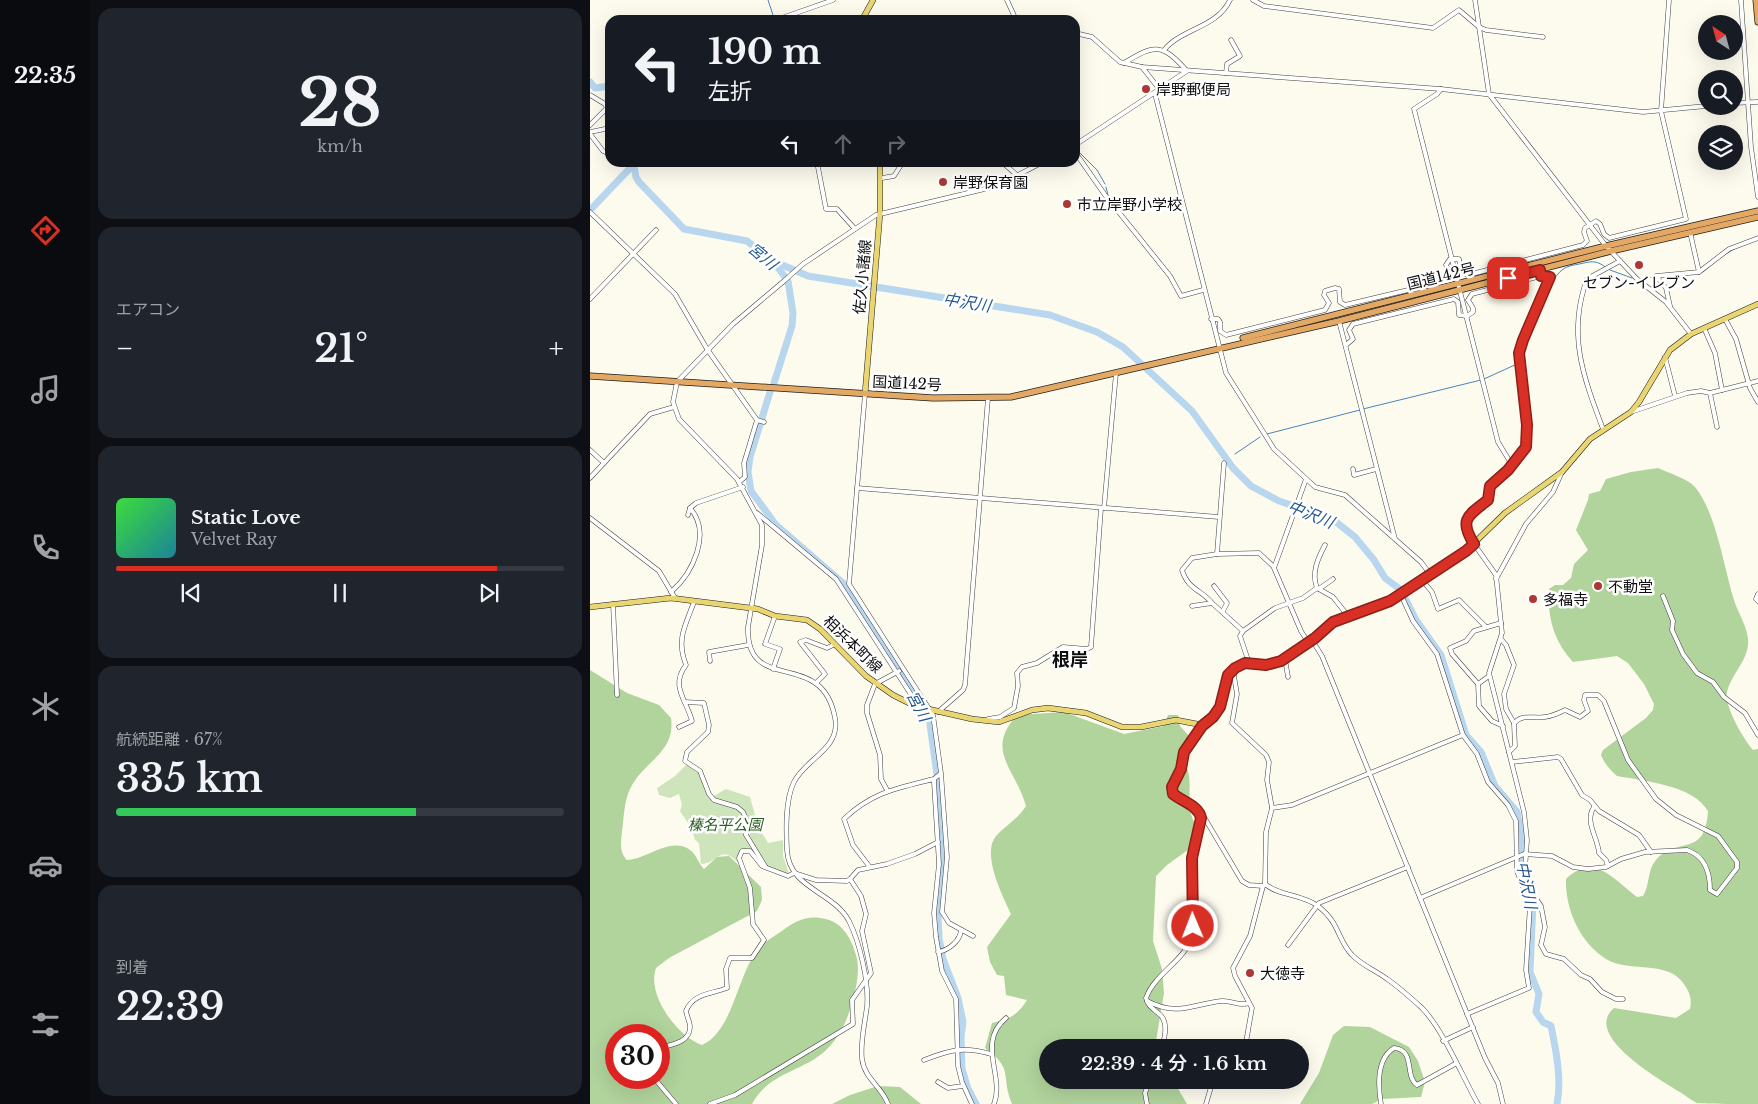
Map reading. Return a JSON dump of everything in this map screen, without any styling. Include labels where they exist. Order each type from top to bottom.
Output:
[{"type":"highway","points":[[1757,0],[1758,22]]},
{"type":"highway","name":"国道142号","points":[[590,376],[865,394],[1011,397],[1339,321],[1758,211]]},
{"type":"highway","name":"国道142号","points":[[1218,348],[1226,343],[1266,332],[1459,288],[1540,273],[1608,249],[1758,216]]},
{"type":"main road","points":[[865,15],[873,0]]},
{"type":"main road","name":"佐久小諸線","points":[[865,394],[880,212],[882,178],[881,167]]},
{"type":"main road","points":[[1202,726],[1213,717],[1220,707],[1228,678],[1239,665],[1249,663],[1270,665],[1285,659],[1333,622],[1382,605],[1403,593],[1474,544],[1505,513],[1562,472],[1590,439],[1603,428],[1631,412],[1670,350],[1691,334],[1758,304]]},
{"type":"main road","name":"相浜本町線","points":[[590,607],[675,598],[751,609],[775,616],[811,622],[875,684],[924,708],[984,721],[999,722],[1043,708],[1086,713],[1122,727],[1176,720],[1202,726]]},
{"type":"street","points":[[790,15],[833,0]]},
{"type":"street","points":[[1007,0],[1014,15]]},
{"type":"street","points":[[1164,50],[1183,34],[1215,19],[1230,0]]},
{"type":"street","points":[[1252,0],[1264,6],[1433,28],[1459,10],[1479,28],[1492,32],[1543,37]]},
{"type":"street","points":[[1475,0],[1489,94],[1608,249],[1637,279],[1670,306],[1691,334]]},
{"type":"street","points":[[1211,319],[1218,319],[1220,331],[1226,335],[1325,310],[1329,303],[1324,294],[1325,291],[1331,289],[1339,290],[1340,302],[1345,305],[1446,280],[1451,274],[1446,263],[1452,259],[1459,260],[1462,273],[1468,275],[1583,245],[1587,239],[1584,230],[1589,224],[1598,222],[1604,234],[1609,238],[1686,219],[1661,111],[1668,0]]},
{"type":"street","points":[[1741,0],[1747,103],[1758,197]]},
{"type":"street","points":[[1080,33],[1092,37],[1124,63],[1142,67],[1441,89],[1630,110],[1661,111],[1698,107]]},
{"type":"street","points":[[1226,73],[1227,64],[1240,56],[1231,40]]},
{"type":"street","points":[[1124,63],[1145,50],[1164,50],[1172,54],[1188,71]]},
{"type":"street","points":[[1142,67],[1160,90]]},
{"type":"street","points":[[1080,142],[1188,71]]},
{"type":"street","points":[[1441,89],[1414,110],[1498,442],[1512,465]]},
{"type":"street","points":[[1155,94],[1224,371],[1266,440],[1319,489],[1344,495],[1421,562],[1430,574]]},
{"type":"street","points":[[590,95],[605,104]]},
{"type":"street","points":[[1743,103],[1757,102]]},
{"type":"street","points":[[598,130],[592,125],[605,110]]},
{"type":"street","points":[[605,129],[590,133],[605,152]]},
{"type":"street","points":[[1080,159],[1105,195],[1170,276],[1181,296],[1203,290]]},
{"type":"street","points":[[818,167],[826,209],[837,209],[855,229]]},
{"type":"street","points":[[882,178],[894,176],[900,167]]},
{"type":"street","points":[[1008,167],[1018,176]]},
{"type":"street","points":[[888,1104],[884,1095],[867,1075],[862,1062],[867,1005],[866,981],[853,932],[843,913],[830,900],[802,882],[794,874],[787,850],[791,790],[797,777],[827,747],[836,729],[831,704],[816,683],[801,675],[772,669],[759,662],[748,645],[748,627],[763,541],[762,525],[739,482],[684,427],[674,407],[678,382],[707,349],[796,270],[880,212],[997,186],[1034,167]]},
{"type":"street","points":[[590,212],[675,294],[707,349],[732,385],[761,421],[744,463],[745,477],[739,482]]},
{"type":"street","points":[[590,299],[656,230]]},
{"type":"street","points":[[1690,232],[1699,272]]},
{"type":"street","points":[[1670,306],[1666,288],[1656,277],[1699,272],[1729,249],[1758,238]]},
{"type":"street","points":[[1603,428],[1584,377],[1578,348],[1577,323],[1587,279],[1620,261]]},
{"type":"street","points":[[1346,345],[1353,339],[1349,330],[1353,324],[1452,300],[1458,302],[1459,315],[1467,316],[1473,312],[1474,308],[1468,300],[1472,294],[1540,273],[1548,276],[1550,281],[1519,353],[1526,404],[1527,443],[1512,465],[1490,486],[1489,498],[1468,516],[1464,524],[1474,544],[1496,575],[1501,639],[1489,667],[1489,676],[1525,816],[1526,840],[1517,871],[1530,905],[1526,970],[1530,986],[1527,991],[1468,1014]]},
{"type":"street","points":[[1725,319],[1740,347],[1749,383],[1758,402]]},
{"type":"street","points":[[1339,321],[1395,539]]},
{"type":"street","points":[[1704,328],[1715,353],[1722,390]]},
{"type":"street","points":[[1665,357],[1675,396]]},
{"type":"street","points":[[984,721],[1000,717],[1014,708],[1018,690],[1016,673],[1020,668],[1037,663],[1063,647],[1087,649],[1091,647],[1102,508],[1116,373]]},
{"type":"street","points":[[1631,412],[1675,396],[1701,391],[1710,393],[1758,381]]},
{"type":"street","points":[[1710,393],[1717,427]]},
{"type":"street","points":[[865,394],[849,584],[900,670],[924,708],[934,720],[941,838],[938,912],[942,971],[956,999],[960,1050],[958,1066],[963,1086],[972,1104]]},
{"type":"street","points":[[938,712],[963,690],[965,685],[988,398]]},
{"type":"street","points":[[590,478],[650,414],[674,407]]},
{"type":"street","points":[[590,450],[604,463]]},
{"type":"street","points":[[1217,554],[1224,463]]},
{"type":"street","points":[[1353,468],[1354,475],[1376,469]]},
{"type":"street","points":[[1496,579],[1526,524],[1553,492],[1562,472]]},
{"type":"street","points":[[1274,567],[1306,479]]},
{"type":"street","points":[[688,515],[690,508],[696,503],[742,487]]},
{"type":"street","points":[[857,488],[1219,517]]},
{"type":"street","points":[[671,592],[681,581],[700,544],[700,526],[697,515],[690,508]]},
{"type":"street","points":[[757,513],[836,579],[900,670],[924,708]]},
{"type":"street","points":[[590,518],[658,571],[675,598]]},
{"type":"street","points":[[1325,545],[1316,562],[1315,575],[1318,589],[1333,598],[1348,616]]},
{"type":"street","points":[[1243,631],[1231,622],[1223,611],[1206,596],[1197,593],[1183,574],[1182,569],[1192,558],[1217,554],[1259,553],[1274,567],[1288,602],[1310,641],[1322,656],[1473,1027],[1500,1088],[1504,1104]]},
{"type":"street","points":[[1249,663],[1239,640],[1243,631],[1275,608],[1303,598],[1333,579]]},
{"type":"street","points":[[1422,580],[1432,592],[1438,609],[1459,600],[1486,628]]},
{"type":"street","points":[[1214,586],[1227,603],[1223,611]]},
{"type":"street","points":[[1403,593],[1413,621],[1437,654],[1463,735],[1478,754],[1488,782],[1514,816],[1520,856],[1527,877],[1541,906],[1545,927],[1541,945],[1546,954],[1564,959],[1581,975],[1590,978],[1602,992],[1616,999],[1623,999]]},
{"type":"street","points":[[1758,594],[1756,599],[1758,601]]},
{"type":"street","points":[[1663,596],[1673,621],[1672,630],[1683,654],[1697,673],[1713,682],[1724,697],[1745,713],[1758,735]]},
{"type":"street","points":[[679,728],[692,721],[678,685],[678,674],[686,665],[680,651],[680,643],[694,602]]},
{"type":"street","points":[[1192,606],[1212,603]]},
{"type":"street","points":[[613,604],[617,695]]},
{"type":"street","points":[[772,669],[780,649],[765,644],[775,616]]},
{"type":"street","points":[[1501,623],[1474,631],[1468,640],[1450,648],[1452,654],[1478,684],[1479,706],[1492,721],[1503,726]]},
{"type":"street","points":[[1501,639],[1507,647],[1514,665],[1504,696],[1506,709],[1514,723],[1515,746],[1509,752]]},
{"type":"street","points":[[816,683],[825,674],[800,642],[806,640],[827,648],[835,644]]},
{"type":"street","points":[[710,661],[709,652],[748,645]]},
{"type":"street","points":[[1285,659],[1288,677]]},
{"type":"street","points":[[887,790],[881,778],[880,755],[867,713],[867,705],[875,684],[900,670]]},
{"type":"street","points":[[1233,670],[1237,694],[1232,723],[1268,758],[1267,784],[1272,808],[1266,832],[1264,885],[1250,936],[1233,968],[1252,1011],[1247,1039]]},
{"type":"street","points":[[1478,684],[1489,676]]},
{"type":"street","points":[[1420,898],[1520,856],[1552,856],[1571,866],[1583,869],[1608,866],[1621,859],[1651,852],[1690,851],[1705,864],[1710,877],[1710,890],[1715,894],[1720,892],[1738,865],[1718,836],[1680,817],[1656,799],[1627,759],[1600,696],[1585,695],[1584,700],[1588,711],[1582,717],[1578,717],[1565,710],[1548,717],[1526,716],[1514,723]]},
{"type":"street","points":[[685,702],[703,702],[706,706],[710,725],[707,734],[686,752],[685,761],[700,771],[709,794],[714,800],[737,806],[743,812],[746,819],[746,834],[765,866]]},
{"type":"street","points":[[1202,726],[1184,752],[1181,769],[1172,790],[1175,795],[1207,821],[1238,877],[1249,885],[1264,885],[1302,897],[1317,905],[1334,921],[1351,954],[1366,968],[1385,977],[1416,1004],[1432,1022],[1478,1104]]},
{"type":"street","points":[[1272,808],[1292,805],[1463,735]]},
{"type":"street","points":[[1512,762],[1558,757],[1566,765],[1578,791],[1590,800],[1594,807],[1639,835],[1651,852]]},
{"type":"street","points":[[869,866],[853,845],[844,819],[865,801],[887,790],[938,776]]},
{"type":"street","points":[[938,776],[941,838],[947,874],[938,912]]},
{"type":"street","points":[[1594,807],[1590,814],[1591,827],[1598,842],[1599,853],[1606,860],[1608,866]]},
{"type":"street","points":[[1146,1000],[1152,985],[1189,945],[1192,936],[1192,858],[1200,826],[1200,814]]},
{"type":"street","points":[[670,1046],[675,1045],[687,1036],[690,1026],[686,1011],[692,1000],[714,990],[727,988],[726,969],[730,958],[752,958],[764,940],[752,921],[750,888],[742,869],[740,855],[743,850],[750,851],[762,866],[788,876],[794,874],[816,880],[847,881],[858,870],[869,866],[888,864],[915,854],[941,838]]},
{"type":"street","points":[[1288,944],[1317,905],[1408,867]]},
{"type":"street","points":[[710,1104],[735,1095],[853,1024],[852,1000],[872,973],[862,931],[866,914],[861,896],[850,879]]},
{"type":"street","points":[[938,912],[945,920],[973,936]]},
{"type":"street","points":[[941,952],[958,939],[961,930]]},
{"type":"street","points":[[1146,1000],[1176,1010],[1222,1001],[1241,1005],[1249,1003]]},
{"type":"street","points":[[1146,1000],[1150,1007],[1163,1018],[1165,1029],[1163,1039]]},
{"type":"street","points":[[994,1104],[996,1094],[991,1054],[996,1029],[1006,1018]]},
{"type":"street","points":[[1443,1041],[1473,1027]]},
{"type":"street","points":[[1381,1104],[1379,1084],[1381,1069],[1388,1053],[1394,1048],[1406,1054],[1412,1081],[1417,1085],[1455,1064]]},
{"type":"street","points":[[924,1060],[949,1050],[991,1054]]},
{"type":"street","points":[[938,1082],[948,1088],[963,1086]]},
{"type":"street","points":[[663,1089],[676,1104]]},
{"type":"street","points":[[1147,1089],[1145,1093],[1147,1104]]},
{"type":"street","points":[[1206,1104],[1210,1089]]},
{"type":"green space","points":[[1658,468],[1692,484],[1703,498],[1714,527],[1731,590],[1745,625],[1748,639],[1746,653],[1729,685],[1727,698],[1732,714],[1745,739],[1753,750],[1758,749],[1758,1104],[1697,1103],[1641,1067],[1615,1043],[1608,1031],[1607,1019],[1614,1008],[1676,1018],[1690,1009],[1691,999],[1684,984],[1677,976],[1657,969],[1615,963],[1597,952],[1582,935],[1576,924],[1571,913],[1566,890],[1566,879],[1576,871],[1594,868],[1611,876],[1637,897],[1643,896],[1651,868],[1656,860],[1664,853],[1696,841],[1702,835],[1706,826],[1708,811],[1701,802],[1691,795],[1654,782],[1617,776],[1606,764],[1601,755],[1603,750],[1646,718],[1653,710],[1654,704],[1644,684],[1628,663],[1617,656],[1573,662],[1561,646],[1553,628],[1549,609],[1549,589],[1555,585],[1563,585],[1571,578],[1574,564],[1588,550],[1576,530],[1589,494],[1600,491],[1606,479],[1631,472]]},
{"type":"green space","points":[[590,670],[627,693],[659,705],[671,718],[669,740],[636,779],[626,799],[621,839],[624,857],[627,860],[634,859],[667,847],[683,846],[692,852],[704,869],[717,857],[729,856],[761,887],[762,900],[757,911],[669,958],[656,968],[654,979],[656,990],[666,1014],[674,1024],[693,1041],[702,1045],[712,1038],[727,1017],[749,963],[758,949],[768,940],[800,920],[820,918],[834,922],[848,936],[856,955],[858,971],[855,991],[843,1027],[835,1040],[824,1052],[814,1059],[767,1085],[752,1104],[590,1104]]},
{"type":"green space","points":[[1064,712],[1124,734],[1164,726],[1168,715],[1178,715],[1180,726],[1190,737],[1178,751],[1180,760],[1184,762],[1187,768],[1190,785],[1190,809],[1199,842],[1167,865],[1156,876],[1153,941],[1162,969],[1164,993],[1156,1039],[1039,1039],[1039,1089],[1178,1089],[1187,1104],[1012,1104],[1004,1068],[985,1048],[992,1023],[1012,1016],[1020,1010],[1027,1000],[1006,995],[1004,976],[997,975],[990,962],[987,947],[1011,914],[992,864],[992,844],[996,836],[1026,806],[1005,760],[1003,750],[1003,739],[1017,715]]},
{"type":"green space","name":"榛名平公園","points":[[689,762],[702,769],[712,797],[726,789],[750,797],[758,826],[768,843],[783,840],[783,856],[789,874],[761,865],[748,849],[745,849],[739,864],[733,858],[723,854],[707,863],[701,864],[699,843],[695,840],[692,829],[680,811],[682,805],[679,794],[670,798],[659,795],[657,788],[675,776]]},
{"type":"green space","points":[[1344,1026],[1370,1027],[1409,1047],[1418,1061],[1425,1082],[1421,1097],[1382,1099],[1372,1104],[1300,1104],[1319,1073],[1333,1035]]},
{"type":"green space","points":[[878,1086],[900,1087],[921,1104],[832,1104],[850,1095]]},
{"type":"waterway","points":[[768,0],[773,15]]},
{"type":"waterway","name":"宮川","points":[[590,82],[595,88],[605,87]]},
{"type":"waterway","points":[[1080,153],[1097,170],[1105,184]]},
{"type":"waterway","points":[[592,208],[631,167]]},
{"type":"waterway","name":"宮川","points":[[634,167],[639,182],[684,229],[747,241],[773,261],[788,281],[793,313],[792,326],[774,383]]},
{"type":"waterway","points":[[1106,187],[1108,195],[1116,205]]},
{"type":"waterway","points":[[1724,255],[1736,248]]},
{"type":"waterway","name":"中沢川","points":[[773,261],[808,276],[1050,315],[1097,332],[1123,347],[1192,411],[1233,468],[1251,486],[1279,501],[1331,518],[1355,537],[1374,560],[1385,578],[1401,590],[1416,620],[1441,655],[1466,735],[1481,752],[1495,786],[1517,812],[1522,840],[1520,870],[1533,902],[1530,972],[1539,994],[1536,1012],[1543,1022],[1551,1026],[1553,1035],[1559,1075],[1557,1104]]},
{"type":"waterway","points":[[1529,332],[1552,282],[1564,268],[1590,262],[1605,267]]},
{"type":"waterway","points":[[1703,272],[1711,265]]},
{"type":"waterway","points":[[1610,270],[1632,278]]},
{"type":"waterway","points":[[1639,279],[1654,277]]},
{"type":"waterway","points":[[1516,358],[1520,340]]},
{"type":"waterway","points":[[1484,379],[1517,364]]},
{"type":"waterway","points":[[1363,409],[1481,380]]},
{"type":"waterway","name":"宮川","points":[[770,392],[750,457],[748,472],[751,491],[776,525],[845,585],[929,717],[938,782],[943,858],[938,916],[939,938],[943,959],[958,998],[963,1022],[961,1037],[962,1069],[968,1089],[976,1104]]},
{"type":"waterway","points":[[1267,434],[1360,410]]},
{"type":"waterway","points":[[1235,454],[1260,437]]},
{"type":"place","name":"岸野郵便局","points":[[1146,89]]},
{"type":"place","name":"岸野保育園","points":[[943,182]]},
{"type":"place","name":"市立岸野小学校","points":[[1067,204]]},
{"type":"place","name":"セブン-イレブン","points":[[1639,265]]},
{"type":"place","name":"不動堂","points":[[1598,586]]},
{"type":"place","name":"多福寺","points":[[1533,599]]},
{"type":"place","name":"大徳寺","points":[[1250,973]]},
{"type":"district","name":"根岸","points":[[1070,660]]},
{"type":"route","points":[[1193,926],[1192,858],[1201,818],[1200,814],[1193,807],[1173,794],[1172,787],[1181,769],[1186,749],[1202,726],[1213,717],[1220,707],[1230,673],[1242,664],[1270,665],[1285,659],[1315,638],[1336,620],[1390,601],[1466,551],[1474,544],[1464,524],[1466,519],[1488,500],[1490,496],[1488,488],[1508,470],[1526,447],[1528,434],[1526,404],[1519,353],[1520,346],[1550,281],[1550,277],[1547,275],[1541,276],[1540,270],[1508,278]]}]
